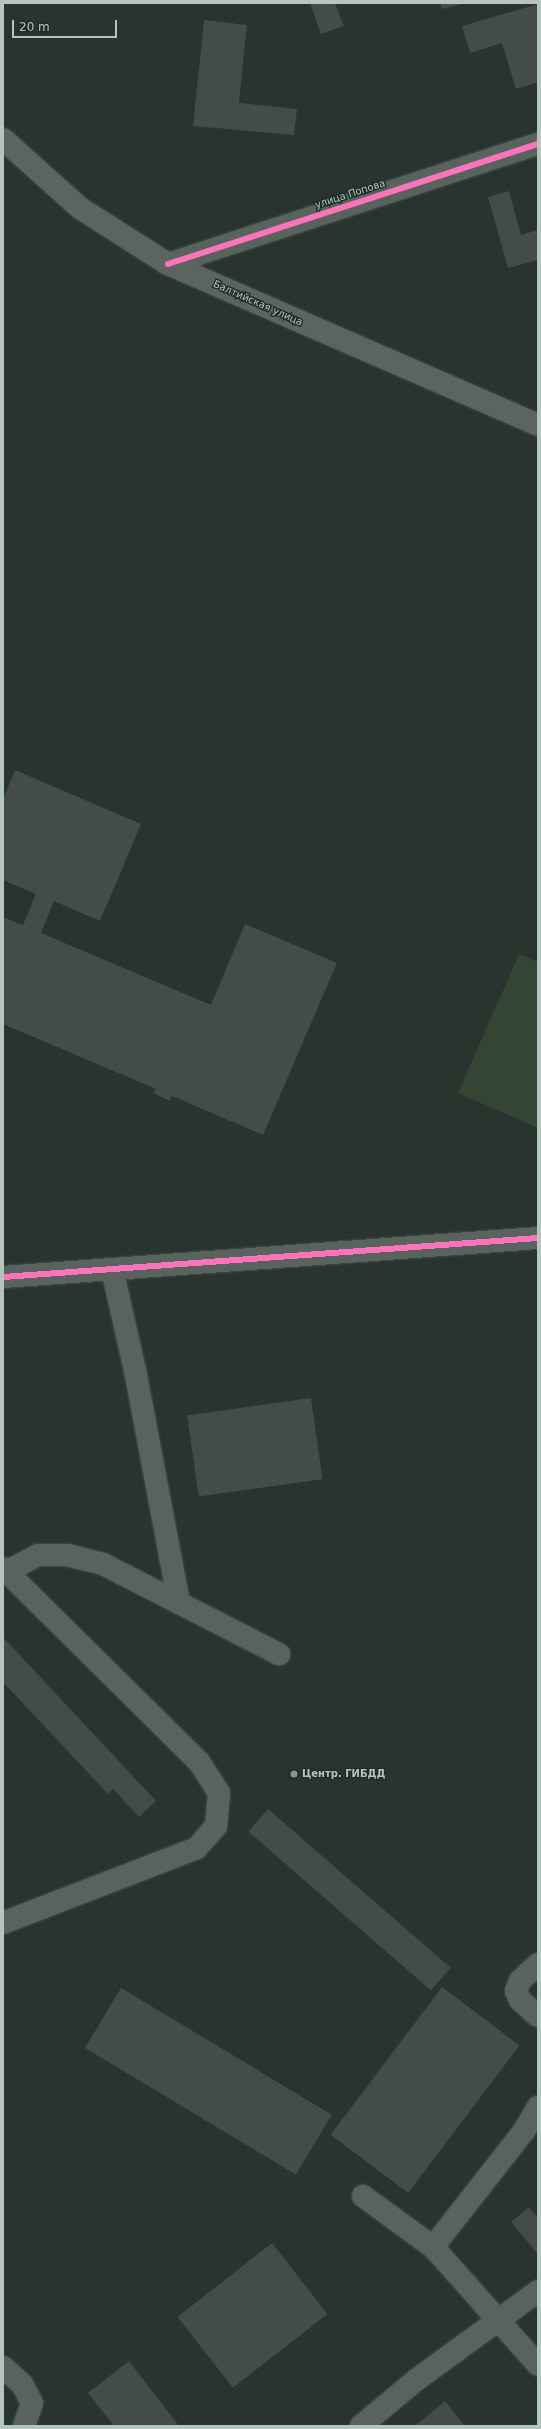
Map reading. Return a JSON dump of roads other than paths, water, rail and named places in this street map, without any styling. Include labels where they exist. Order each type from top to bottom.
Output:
[{"type":"main road","name":"Балтийская улица","points":[[3,139],[80,208],[168,264],[538,425]]},
{"type":"street","name":"улица Попова","points":[[168,264],[538,144]]},
{"type":"street","points":[[3,1277],[538,1238]]},
{"type":"street","points":[[112,1269],[135,1370],[179,1603]]},
{"type":"street","points":[[3,1923],[197,1848],[216,1826],[219,1794],[199,1762],[5,1570],[38,1555],[67,1555],[103,1564],[279,1654]]},
{"type":"street","points":[[538,1964],[520,1981],[516,1991],[520,2000],[538,2016]]},
{"type":"street","points":[[433,2247],[524,2131],[538,2108]]},
{"type":"street","points":[[363,2196],[433,2247],[499,2319],[538,2365]]},
{"type":"street","points":[[361,2426],[416,2380],[538,2291]]},
{"type":"street","points":[[3,2367],[22,2384],[32,2403],[24,2426]]},
{"type":"place","name":"Центр. ГИБДД","points":[[294,1774]]}]
